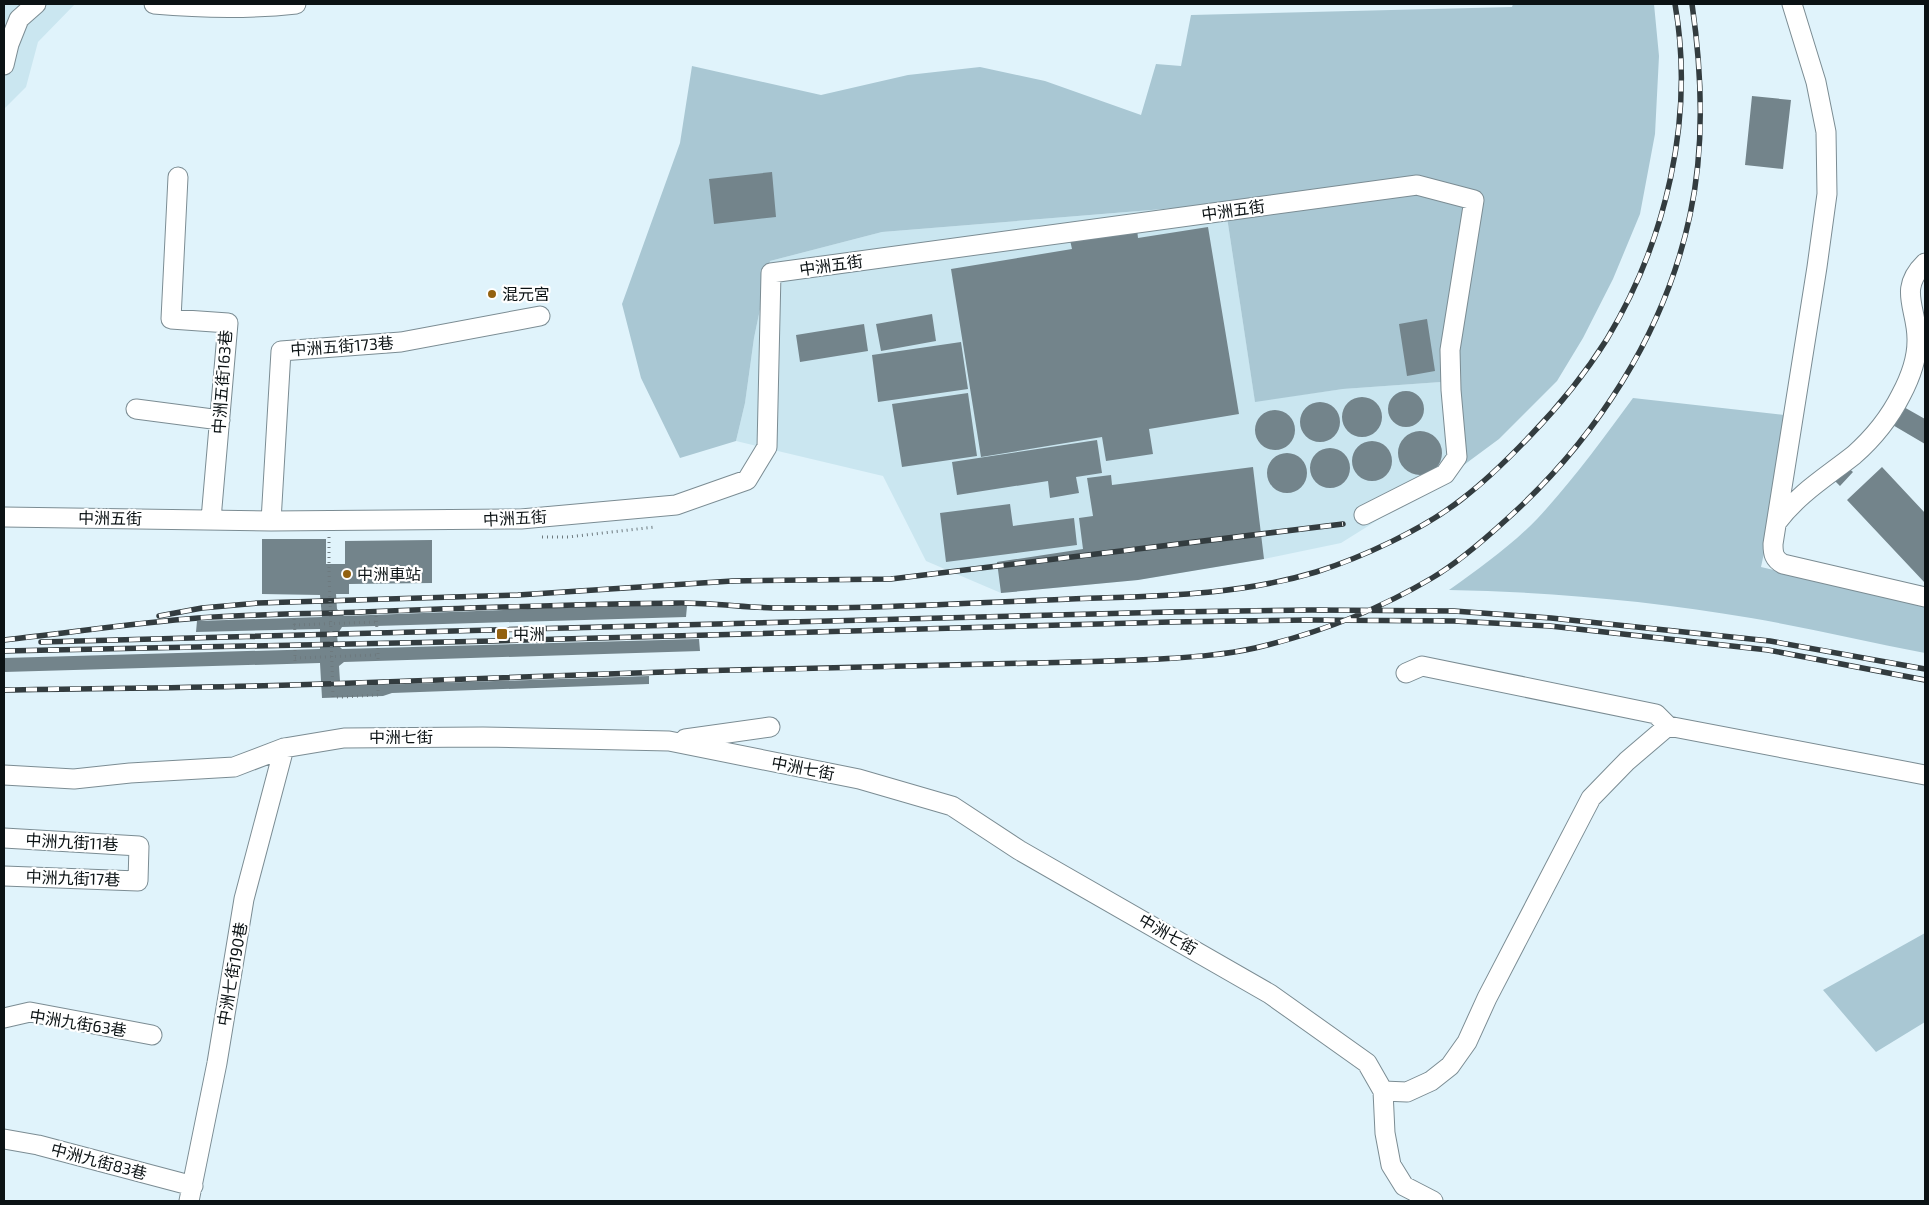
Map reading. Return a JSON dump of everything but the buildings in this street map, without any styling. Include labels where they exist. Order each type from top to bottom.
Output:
[{"type":"street","points":[[4,65],[9,44],[19,19],[36,4]]},
{"type":"street","points":[[154,4],[278,6],[296,4]]},
{"type":"street","points":[[1792,4],[1816,82],[1826,132],[1827,194],[1818,267],[1776,523],[1773,553],[1776,560],[1783,564],[1925,597]]},
{"type":"street","name":"中洲五街163巷","points":[[178,177],[171,320],[228,324],[211,519]]},
{"type":"street","name":"中洲五街","points":[[4,517],[270,521],[521,519],[676,505],[747,480],[767,447],[770,273],[1417,185],[1474,200],[1450,350],[1451,390],[1457,457],[1445,474],[1364,515]]},
{"type":"street","points":[[1776,523],[1806,491],[1855,454],[1879,428],[1901,395],[1914,362],[1917,341],[1910,284],[1916,272],[1925,263]]},
{"type":"street","name":"中洲五街173巷","points":[[270,521],[280,351],[401,342],[540,316]]},
{"type":"street","points":[[136,409],[220,420]]},
{"type":"street","points":[[1406,673],[1422,666],[1656,714],[1668,726],[1925,775]]},
{"type":"street","points":[[1383,1091],[1407,1092],[1431,1081],[1450,1066],[1467,1042],[1487,998],[1591,798],[1627,762],[1668,726]]},
{"type":"street","points":[[669,741],[770,727]]},
{"type":"street","name":"中洲七街","points":[[4,775],[74,779],[130,772],[234,767],[284,748],[344,738],[483,737],[669,741],[859,779],[952,806],[1019,850],[1270,994],[1367,1063],[1383,1091],[1384,1133],[1391,1165],[1404,1186],[1433,1201]]},
{"type":"street","name":"中洲七街190巷","points":[[191,1194],[217,1064],[244,899],[284,748]]},
{"type":"street","name":"中洲九街11巷","points":[[4,838],[139,846]]},
{"type":"street","name":"中洲九街17巷","points":[[4,876],[138,881],[139,846]]},
{"type":"street","name":"中洲九街63巷","points":[[4,1018],[30,1012],[152,1035]]},
{"type":"street","name":"中洲九街83巷","points":[[4,1139],[38,1145],[191,1194]]},
{"type":"path","points":[[329,543],[333,697],[378,695],[378,687]]},
{"type":"path","points":[[376,616],[376,629]]},
{"type":"path","points":[[294,619],[295,632]]},
{"type":"path","points":[[294,625],[376,622]]},
{"type":"path","points":[[378,648],[378,663]]},
{"type":"path","points":[[295,650],[295,665]]},
{"type":"path","points":[[295,658],[378,655]]},
{"type":"shaded area","points":[[4,4],[75,4],[38,42],[26,87],[4,109]]},
{"type":"shaded area","points":[[1513,4],[1654,4],[1659,56],[1655,134],[1640,214],[1613,279],[1583,338],[1557,381],[1499,439],[1453,473],[1441,382],[1343,389],[1255,402],[1225,204],[882,232],[770,261],[754,338],[745,403],[736,441],[680,458],[641,378],[622,304],[680,143],[692,66],[821,95],[908,75],[980,67],[1045,81],[1141,115],[1156,64],[1181,66],[1191,15],[1512,7]]},
{"type":"shaded area","points":[[1225,204],[1255,401],[1343,389],[1441,382],[1453,473],[1341,543],[1264,559],[1138,580],[1001,593],[926,561],[883,476],[736,441],[745,403],[754,338],[770,261],[882,232]]},
{"type":"shaded area","points":[[1633,398],[1793,416],[1761,567],[1925,606],[1925,653],[1773,622],[1676,607],[1563,595],[1449,590],[1507,547],[1538,518],[1576,474]]},
{"type":"shaded area","points":[[1925,933],[1925,1022],[1876,1052],[1823,990]]},
{"type":"railway","points":[[4,640],[149,623],[239,616],[521,606],[693,603],[773,608],[848,608],[1164,595],[1256,586],[1286,580],[1334,566],[1373,550],[1430,521],[1471,492],[1506,461],[1551,413],[1581,377],[1607,339],[1628,301],[1645,261],[1660,220],[1671,178],[1678,134],[1681,91],[1680,47],[1675,4]]},
{"type":"railway","points":[[4,690],[282,685],[693,671],[1160,659],[1220,654],[1255,648],[1301,636],[1346,620],[1411,590],[1442,572],[1507,519],[1570,454],[1597,419],[1645,342],[1679,259],[1695,189],[1700,136],[1700,83],[1692,4]]},
{"type":"railway","points":[[159,616],[202,608],[258,603],[518,595],[732,581],[891,579],[1343,524]]},
{"type":"railway","points":[[41,642],[1170,612],[1454,611],[1551,618],[1770,641],[1925,669]]},
{"type":"railway","points":[[4,651],[493,641],[1171,622],[1310,620],[1454,621],[1550,626],[1768,650],[1925,680]]},
{"type":"place","name":"混元宮","points":[[492,294]]},
{"type":"place","name":"中洲車站","points":[[347,574]]},
{"type":"place","name":"中洲","points":[[502,634]]}]
